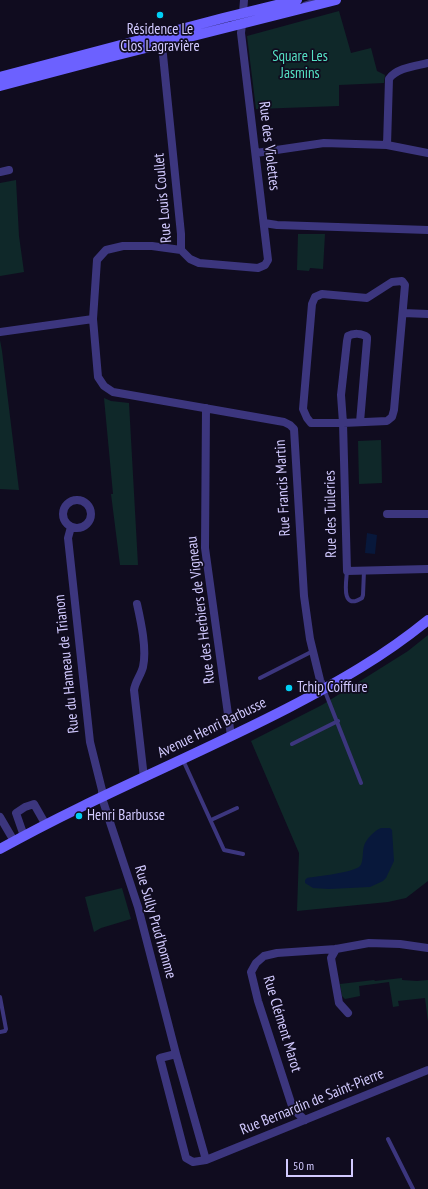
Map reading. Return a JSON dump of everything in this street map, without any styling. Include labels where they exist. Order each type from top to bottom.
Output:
[{"type":"main road","points":[[0,86],[110,57],[206,23],[297,0]]},
{"type":"main road","points":[[0,77],[161,40],[242,24],[336,0]]},
{"type":"main road","points":[[242,24],[243,13]]},
{"type":"main road","name":"Avenue Henri Barbusse","points":[[0,849],[324,689],[370,663],[428,620]]},
{"type":"street","points":[[243,13],[244,0]]},
{"type":"street","name":"Rue des Violettes","points":[[181,250],[190,259],[199,263],[258,268],[265,265],[268,260],[241,33],[242,24]]},
{"type":"street","name":"Rue Louis Coullet","points":[[93,319],[97,260],[106,250],[123,246],[152,246],[181,250],[181,234],[161,40]]},
{"type":"street","points":[[387,145],[389,79],[392,74],[398,71],[428,63]]},
{"type":"street","points":[[256,153],[324,143],[387,145],[428,152]]},
{"type":"street","points":[[0,172],[9,170]]},
{"type":"street","points":[[264,223],[276,225],[428,230]]},
{"type":"street","points":[[402,281],[405,285],[403,313],[394,410],[392,417],[387,421],[311,423],[306,418],[303,409],[312,304],[314,297],[322,294],[367,298],[392,282],[402,281]]},
{"type":"street","points":[[403,313],[428,314]]},
{"type":"street","points":[[0,332],[93,319]]},
{"type":"street","name":"Rue Francis Martin","points":[[93,319],[98,377],[104,386],[113,392],[284,422],[290,424],[294,429],[304,596],[313,651],[320,680],[324,689]]},
{"type":"street","name":"Rue des Tuileries","points":[[360,422],[367,337],[364,335],[352,334],[348,336],[347,341],[341,395],[344,423],[347,571],[428,569]]},
{"type":"street","name":"Rue des Herbiers de Vigneau","points":[[206,408],[205,548],[231,736]]},
{"type":"street","points":[[387,514],[428,514]]},
{"type":"street","name":"Rue du Hameau de Trianon","points":[[71,527],[68,538],[90,742],[102,790],[102,798]]},
{"type":"street","points":[[137,604],[143,644],[143,667],[134,685],[134,690],[144,778]]},
{"type":"street","name":"Rue Sully Prud'homme","points":[[102,798],[138,907],[176,1054],[206,1160]]},
{"type":"street","points":[[24,836],[16,812],[25,807],[34,804],[46,825]]},
{"type":"street","points":[[0,817],[14,841]]},
{"type":"street","name":"Rue Clément Marot","points":[[305,1120],[293,1109],[258,1001],[251,972],[256,963],[264,956],[277,953],[336,949],[369,943],[400,944],[428,948]]},
{"type":"street","points":[[336,949],[331,958],[339,1003],[348,1013]]},
{"type":"street","points":[[176,1054],[160,1058],[186,1158],[193,1162],[206,1160]]},
{"type":"street","name":"Rue Bernardin de Saint-Pierre","points":[[206,1160],[428,1070]]},
{"type":"lane","points":[[279,15],[315,0]]},
{"type":"lane","points":[[0,82],[161,40]]},
{"type":"lane","points":[[347,571],[347,599],[358,601],[364,595],[364,571]]},
{"type":"lane","points":[[260,678],[313,651]]},
{"type":"lane","points":[[324,689],[338,721],[361,783]]},
{"type":"lane","points":[[292,744],[338,721]]},
{"type":"lane","points":[[182,759],[224,850],[243,854]]},
{"type":"lane","points":[[211,820],[237,808]]},
{"type":"lane","points":[[0,997],[6,1029],[5,1031],[0,1032]]},
{"type":"lane","points":[[388,1139],[413,1189]]},
{"type":"green space","name":"Square Les Jasmins","points":[[339,11],[351,53],[371,48],[377,71],[385,75],[384,83],[339,85],[339,106],[256,109],[247,36]]},
{"type":"green space","points":[[16,180],[19,236],[24,272],[0,276],[0,183]]},
{"type":"green space","points":[[298,234],[325,234],[323,269],[310,268],[309,271],[297,270]]},
{"type":"green space","points":[[0,340],[2,351],[19,490],[0,489]]},
{"type":"green space","points":[[104,398],[111,401],[129,403],[138,565],[120,565],[111,494],[113,494]]},
{"type":"green space","points":[[381,440],[382,483],[359,484],[358,441]]},
{"type":"green space","points":[[428,635],[428,881],[406,898],[388,902],[297,911],[299,853],[251,741],[322,705],[408,651]]},
{"type":"green space","points":[[122,888],[131,919],[101,928],[94,932],[85,897]]},
{"type":"green space","points":[[402,978],[402,980],[428,980],[428,1022],[425,998],[398,1001],[399,1006],[393,1007],[389,982],[359,986],[360,996],[345,999],[342,996],[340,984]]},
{"type":"water","points":[[367,533],[377,535],[375,554],[365,553]]},
{"type":"water","points":[[381,828],[390,828],[392,830],[394,861],[383,881],[370,887],[329,889],[313,888],[305,883],[307,878],[342,873],[359,867],[362,863],[363,848],[365,843],[373,833]]},
{"type":"place","name":"Résidence Le Clos Lagravière","points":[[160,15]]},
{"type":"place","name":"Tchip Coiffure","points":[[289,688]]},
{"type":"place","name":"Henri Barbusse","points":[[79,816]]}]
